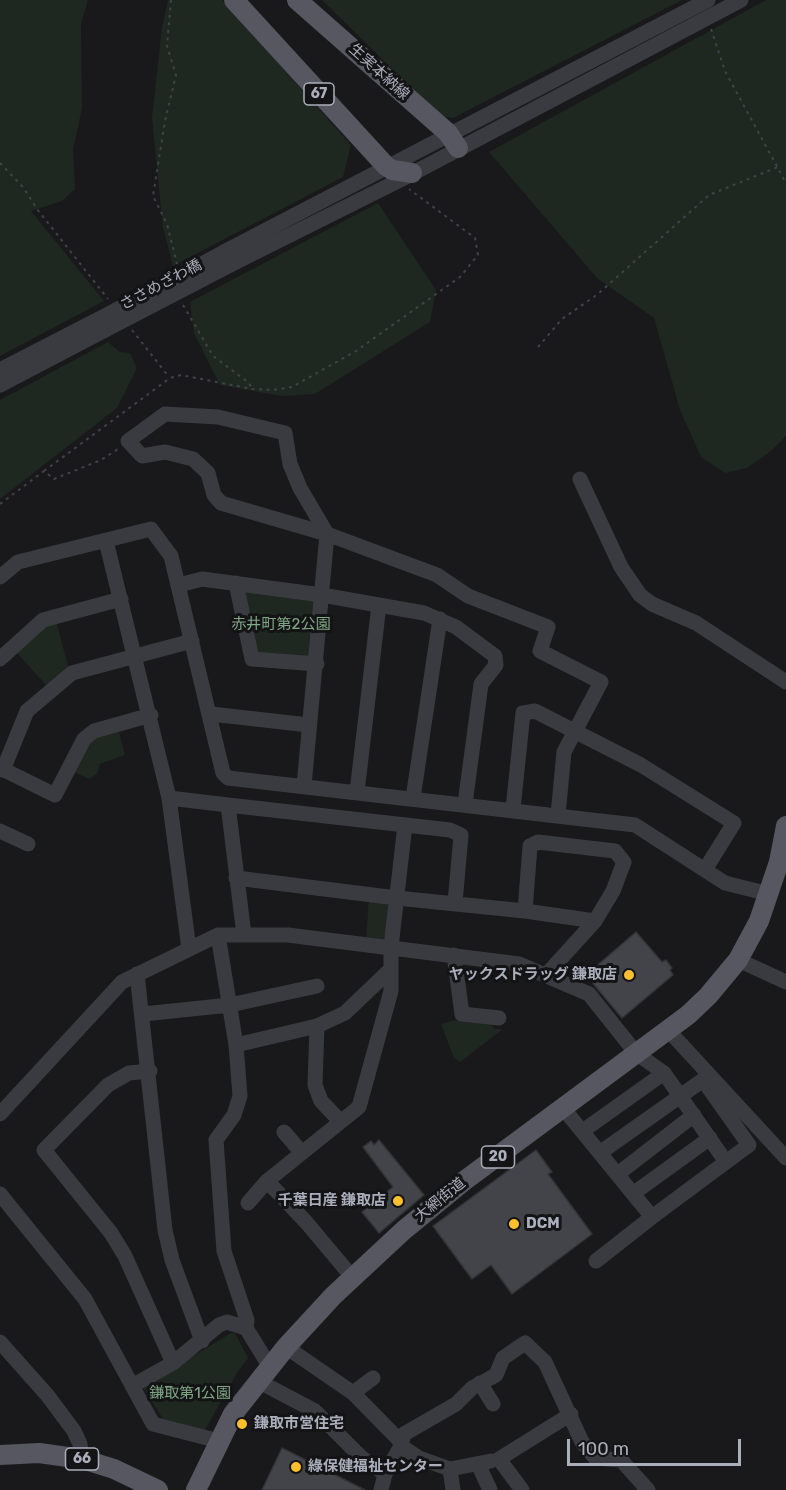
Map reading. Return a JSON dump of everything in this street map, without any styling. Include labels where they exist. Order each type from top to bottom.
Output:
[{"type":"main road","name":"67","points":[[234,0],[386,165]]},
{"type":"main road","name":"生実本納線","points":[[297,0],[453,141]]},
{"type":"main road","points":[[386,165],[407,176]]},
{"type":"main road","name":"大網街道","points":[[196,1490],[233,1414],[286,1347],[353,1278],[404,1230],[464,1181],[668,1030],[708,996],[738,960],[759,921],[783,854],[786,825]]},
{"type":"main road","name":"66","points":[[0,1455],[39,1453],[82,1459],[114,1469],[158,1490]]},
{"type":"street","points":[[227,258],[407,176],[453,141],[707,0]]},
{"type":"street","points":[[227,258],[386,165],[453,141],[741,0]]},
{"type":"street","name":"ささめざわ橋","points":[[102,325],[227,258]]},
{"type":"street","points":[[0,370],[102,325]]},
{"type":"street","points":[[0,385],[102,325]]},
{"type":"street","points":[[304,786],[317,664],[327,534],[300,488],[290,464],[285,433],[218,417],[165,414],[128,441],[142,456],[165,452],[193,459],[208,473],[214,495],[221,503],[327,534],[437,576],[468,596],[548,627],[540,651],[601,682],[564,752],[558,815]]},
{"type":"street","points":[[580,479],[621,567],[640,595],[652,604],[696,623],[786,682]]},
{"type":"street","points":[[0,577],[18,562],[151,529],[171,556],[211,714],[223,773],[228,778],[513,809],[635,825],[706,868],[725,883],[769,894]]},
{"type":"street","points":[[106,541],[170,798],[189,949]]},
{"type":"street","points":[[178,585],[202,579],[380,605],[440,619],[456,627],[495,656],[496,665],[481,684],[465,804]]},
{"type":"street","points":[[236,583],[252,659],[317,664]]},
{"type":"street","points":[[0,659],[43,620],[121,599]]},
{"type":"street","points":[[357,792],[380,605]]},
{"type":"street","points":[[413,798],[440,619]]},
{"type":"street","points":[[151,716],[94,731],[84,739],[55,795],[2,769],[27,711],[72,673],[192,641]]},
{"type":"street","points":[[513,809],[523,713],[534,711],[641,765],[734,823],[706,868]]},
{"type":"street","points":[[211,714],[309,725]]},
{"type":"street","points":[[170,798],[450,830],[461,835],[455,903]]},
{"type":"street","points":[[228,805],[244,935]]},
{"type":"street","points":[[248,1203],[267,1181],[359,1107],[391,991],[391,947],[405,825]]},
{"type":"street","points":[[0,831],[27,844]]},
{"type":"street","points":[[525,910],[530,846],[538,842],[615,851],[624,862],[613,891],[595,921],[546,975]]},
{"type":"street","points":[[236,878],[397,898],[525,910],[595,921]]},
{"type":"street","points":[[218,935],[236,1045],[240,1096],[234,1115],[216,1140],[224,1251],[248,1320],[246,1328],[264,1374],[315,1411],[361,1457],[385,1474]]},
{"type":"street","points":[[0,1114],[122,982],[218,935],[288,935],[519,964],[589,994],[636,1053],[664,1073],[726,1162]]},
{"type":"street","points":[[454,955],[462,1014],[499,1018]]},
{"type":"street","points":[[738,960],[786,982]]},
{"type":"street","points":[[236,1045],[317,1026],[345,1013],[391,969]]},
{"type":"street","points":[[137,974],[150,1071],[165,1230],[172,1260],[202,1341]]},
{"type":"street","points":[[143,1014],[230,1005],[317,986]]},
{"type":"street","points":[[317,1026],[315,1085],[321,1101],[340,1121]]},
{"type":"street","points":[[668,1030],[786,1158]]},
{"type":"street","points":[[150,1071],[129,1073],[108,1085],[44,1150],[111,1233],[125,1256],[173,1363]]},
{"type":"street","points":[[584,1130],[664,1073]]},
{"type":"street","points":[[596,1261],[749,1145],[703,1080],[601,1152]]},
{"type":"street","points":[[563,1108],[584,1130],[652,1217]]},
{"type":"street","points":[[619,1173],[694,1115]]},
{"type":"street","points":[[284,1132],[302,1153]]},
{"type":"street","points":[[634,1193],[710,1138]]},
{"type":"street","points":[[267,1181],[306,1222],[353,1278]]},
{"type":"street","points":[[0,1194],[85,1299],[153,1424],[219,1441]]},
{"type":"street","points":[[132,1386],[173,1363],[219,1325],[227,1322],[246,1328]]},
{"type":"street","points":[[0,1342],[48,1396],[74,1431],[80,1444],[82,1459]]},
{"type":"street","points":[[381,1490],[385,1474],[404,1434],[456,1404],[480,1383],[496,1375],[503,1358],[525,1342],[545,1362],[582,1442],[596,1458],[621,1460],[648,1490]]},
{"type":"street","points":[[286,1347],[352,1393],[401,1444],[419,1458],[450,1468],[484,1463],[490,1490]]},
{"type":"street","points":[[352,1393],[373,1378]]},
{"type":"street","points":[[480,1383],[493,1404]]},
{"type":"street","points":[[522,1490],[499,1460],[571,1414]]},
{"type":"street","points":[[450,1468],[453,1490]]},
{"type":"path","points":[[171,0],[167,46],[177,75],[165,121],[153,196],[167,224],[177,265]]},
{"type":"path","points":[[708,17],[725,72],[786,183]]},
{"type":"path","points":[[0,163],[23,187],[37,210],[111,303]]},
{"type":"path","points":[[538,346],[562,319],[598,294],[709,195],[778,167]]},
{"type":"path","points":[[0,504],[170,378],[181,375],[252,389],[273,390],[291,387],[356,351],[460,277],[474,262],[479,248],[475,238],[409,189],[407,176]]},
{"type":"path","points":[[182,304],[213,356],[249,383],[252,389]]},
{"type":"path","points":[[126,322],[170,378]]},
{"type":"path","points":[[44,471],[54,479],[101,460],[128,441]]},
{"type":"green space","points":[[0,0],[88,0],[81,24],[82,108],[73,150],[75,189],[62,201],[31,211],[104,301],[0,356]]},
{"type":"green space","points":[[168,0],[222,0],[351,145],[343,177],[173,266],[163,228],[152,118],[162,27]]},
{"type":"green space","points":[[322,0],[682,0],[453,118],[440,116]]},
{"type":"green space","points":[[766,0],[786,0],[786,436],[771,451],[747,468],[725,473],[701,457],[680,410],[654,318],[597,278],[489,152]]},
{"type":"green space","points":[[378,203],[436,290],[430,322],[315,394],[281,396],[220,385],[194,333],[190,302]]},
{"type":"green space","points":[[108,342],[120,352],[130,353],[137,368],[117,408],[0,499],[0,400]]},
{"type":"green space","name":"赤井町第2公園","points":[[244,588],[316,599],[312,659],[257,653]]},
{"type":"green space","points":[[56,621],[69,669],[48,687],[15,651],[46,624]]},
{"type":"green space","points":[[118,728],[125,755],[100,764],[97,774],[89,779],[72,771],[86,742]]},
{"type":"green space","points":[[369,898],[389,901],[388,938],[383,942],[366,940]]},
{"type":"green space","points":[[457,1020],[488,1021],[495,1029],[503,1029],[460,1062],[454,1058],[441,1024]]},
{"type":"green space","name":"鎌取第1公園","points":[[231,1333],[235,1333],[248,1358],[205,1430],[163,1419],[143,1387]]},
{"type":"building","name":"ヤックスドラッグ 鎌取店","points":[[636,932],[662,962],[666,960],[672,968],[670,970],[673,975],[622,1018],[586,975]]},
{"type":"building","points":[[379,1140],[424,1195],[379,1233],[362,1212],[393,1187],[363,1147],[371,1141],[374,1145]]},
{"type":"building","points":[[536,1150],[552,1172],[548,1174],[592,1234],[512,1294],[491,1265],[472,1279],[433,1226]]},
{"type":"building","name":"綠保健福祉センター","points":[[282,1448],[365,1490],[262,1490]]},
{"type":"place","name":"ヤックスドラッグ 鎌取店","points":[[629,975]]},
{"type":"place","name":"千葉日産 鎌取店","points":[[398,1201]]},
{"type":"place","name":"DCM","points":[[514,1224]]},
{"type":"place","name":"鎌取市営住宅","points":[[242,1424]]},
{"type":"place","name":"綠保健福祉センター","points":[[296,1467]]}]
